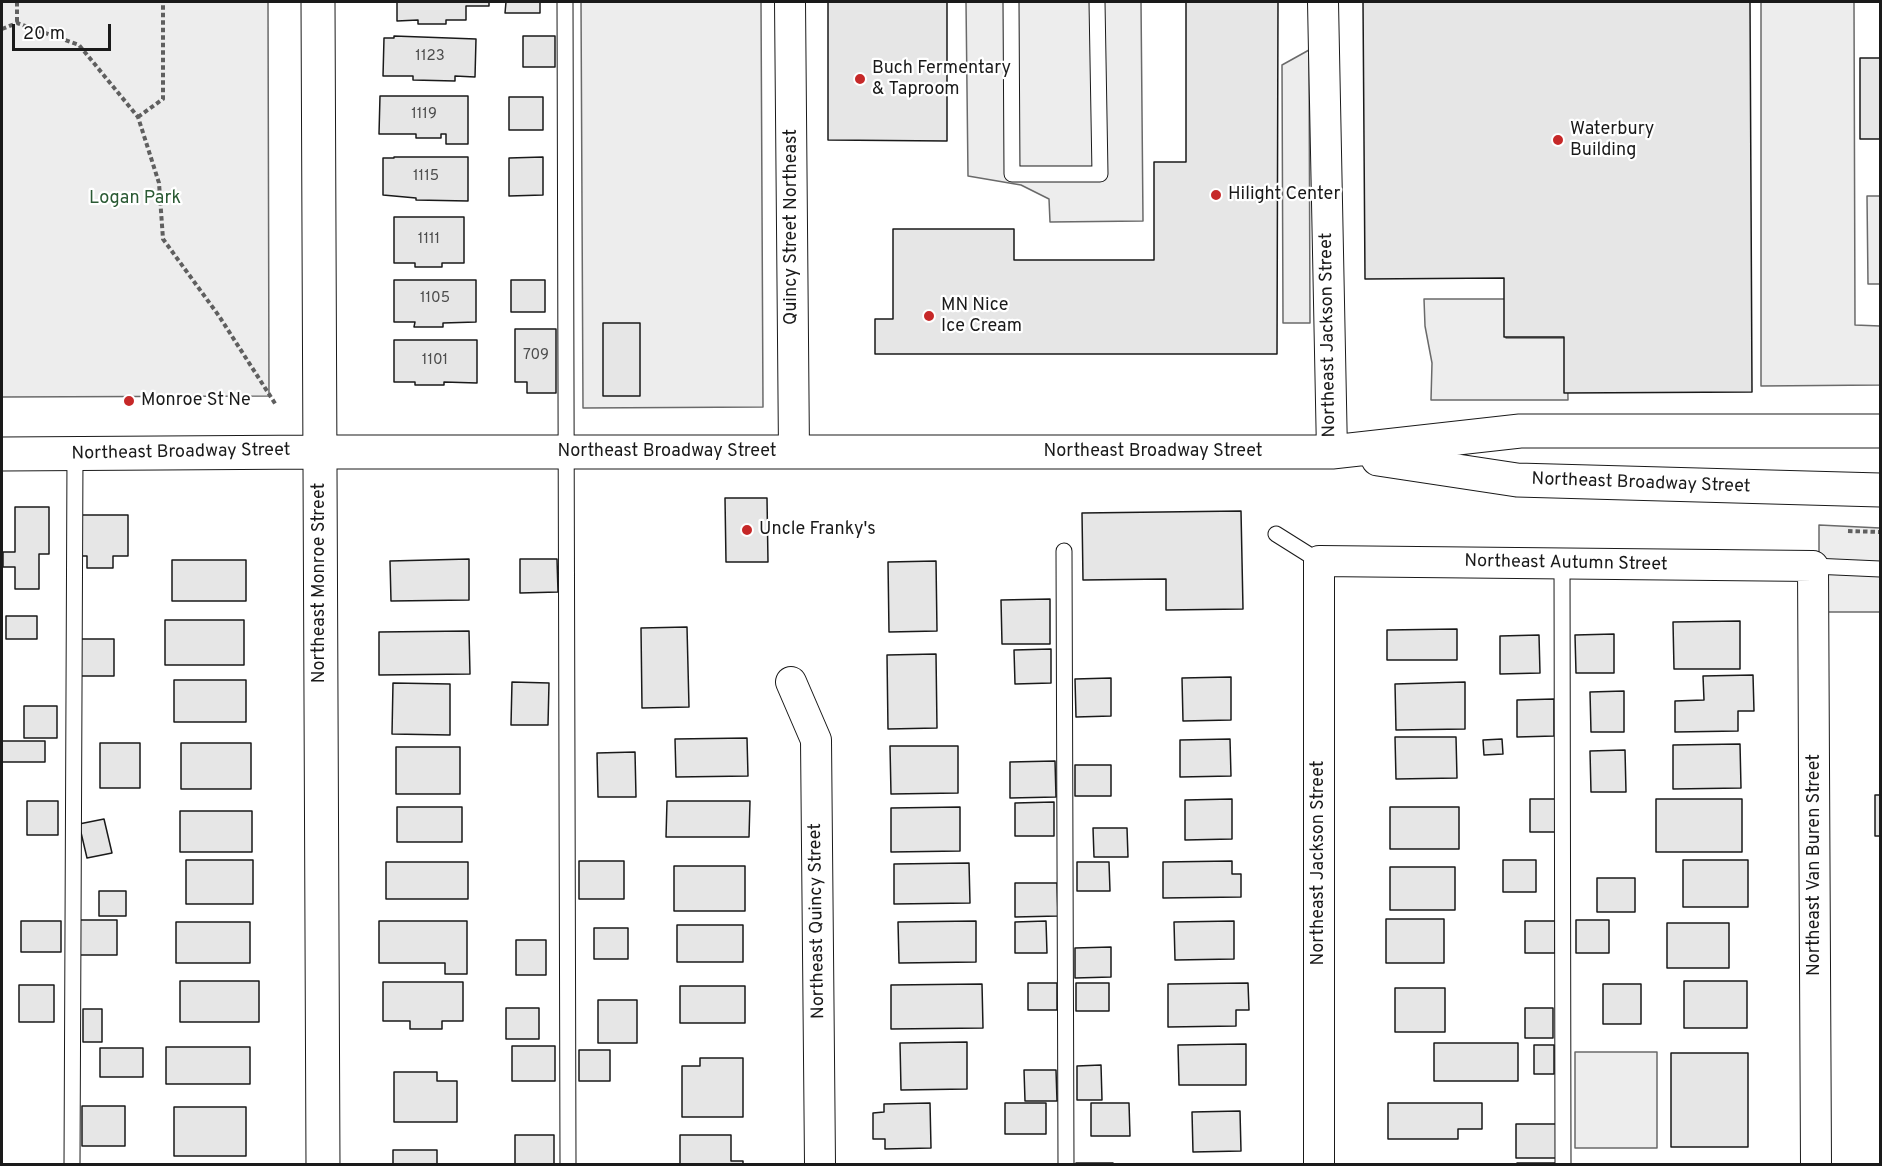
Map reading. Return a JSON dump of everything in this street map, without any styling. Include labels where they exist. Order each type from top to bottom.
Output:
[{"type":"main road","name":"Northeast Monroe Street","points":[[318,2],[323,1164]]},
{"type":"main road","name":"Northeast Broadway Street","points":[[2,454],[1332,452],[1520,431],[1881,432]]},
{"type":"main road","name":"Northeast Broadway Street","points":[[1332,452],[1517,480],[1881,490]]},
{"type":"street","name":"Quincy Street Northeast","points":[[790,2],[794,452]]},
{"type":"street","name":"Northeast Jackson Street","points":[[1323,2],[1332,452]]},
{"type":"street","name":"Northeast Jackson Street","points":[[1319,561],[1319,1164]]},
{"type":"street","name":"Northeast Autumn Street","points":[[1319,561],[1813,566]]},
{"type":"street","name":"Northeast Van Buren Street","points":[[1813,566],[1816,1164]]},
{"type":"street","name":"Northeast Quincy Street","points":[[791,682],[816,740],[820,1164]]},
{"type":"lane","points":[[565,2],[568,1164]]},
{"type":"lane","points":[[1011,2],[1012,174],[1100,174],[1097,2]]},
{"type":"lane","points":[[72,1164],[75,455]]},
{"type":"lane","points":[[1276,534],[1319,561]]},
{"type":"lane","points":[[1064,551],[1066,1164]]},
{"type":"lane","points":[[1562,564],[1563,1164]]},
{"type":"lane","points":[[1813,566],[1881,569]]},
{"type":"path","points":[[16,2],[17,23]]},
{"type":"path","points":[[138,117],[163,99],[163,2]]},
{"type":"path","points":[[2,28],[17,23],[79,45],[138,117],[159,183],[163,239],[219,316],[276,405]]},
{"type":"path","points":[[1848,531],[1881,532]]},
{"type":"shaded area","name":"Logan Park","points":[[2,2],[268,2],[269,396],[2,397]]},
{"type":"shaded area","points":[[581,2],[761,2],[763,407],[583,408]]},
{"type":"shaded area","points":[[966,2],[1141,2],[1143,221],[1050,222],[1049,199],[1021,185],[968,176]]},
{"type":"shaded area","points":[[1761,2],[1854,2],[1855,325],[1880,326],[1880,385],[1761,386]]},
{"type":"shaded area","points":[[1309,50],[1310,323],[1283,323],[1282,65]]},
{"type":"shaded area","points":[[1867,196],[1880,196],[1880,284],[1868,284]]},
{"type":"shaded area","points":[[1424,299],[1506,299],[1506,338],[1567,338],[1568,400],[1431,400],[1432,363],[1425,326]]},
{"type":"shaded area","points":[[1819,525],[1880,528],[1880,612],[1819,612]]},
{"type":"shaded area","points":[[1575,1052],[1657,1052],[1657,1148],[1575,1148]]},
{"type":"building","points":[[397,2],[489,2],[489,6],[466,6],[466,20],[446,20],[446,24],[418,24],[418,20],[397,21]]},
{"type":"building","points":[[506,2],[540,2],[540,13],[505,13]]},
{"type":"building","points":[[828,2],[947,2],[947,141],[828,140]]},
{"type":"building","name":"Hilight Center","points":[[1186,2],[1278,2],[1277,354],[875,354],[875,319],[893,319],[893,229],[1014,229],[1014,260],[1154,260],[1154,162],[1186,162]]},
{"type":"building","name":"Waterbury Building","points":[[1363,2],[1750,2],[1752,392],[1564,393],[1564,337],[1504,337],[1504,278],[1365,279]]},
{"type":"building","points":[[394,36],[476,39],[475,77],[455,76],[455,81],[413,80],[413,76],[383,76],[384,38],[394,38]]},
{"type":"building","points":[[523,36],[555,36],[555,67],[523,67]]},
{"type":"building","points":[[1860,58],[1880,58],[1880,139],[1860,139]]},
{"type":"building","points":[[380,96],[468,96],[468,144],[446,144],[446,134],[441,134],[441,138],[416,138],[416,134],[379,134]]},
{"type":"building","points":[[509,97],[543,97],[543,130],[509,130]]},
{"type":"building","points":[[468,157],[468,201],[416,200],[416,198],[383,195],[383,158]]},
{"type":"building","points":[[543,157],[543,195],[509,196],[509,158]]},
{"type":"building","points":[[394,217],[464,217],[464,263],[442,263],[442,267],[415,267],[415,263],[394,263]]},
{"type":"building","points":[[394,280],[476,280],[476,322],[443,323],[443,327],[414,327],[415,322],[394,322]]},
{"type":"building","points":[[511,280],[545,280],[545,312],[511,312]]},
{"type":"building","points":[[603,323],[640,323],[640,396],[603,396]]},
{"type":"building","points":[[515,329],[556,329],[556,393],[527,393],[527,382],[515,382]]},
{"type":"building","points":[[394,340],[477,340],[477,383],[444,382],[444,385],[415,385],[415,382],[394,382]]},
{"type":"building","name":"Uncle Franky's","points":[[725,498],[767,498],[768,562],[726,562]]},
{"type":"building","points":[[15,507],[49,507],[49,554],[39,554],[39,589],[15,589],[15,567],[3,567],[3,552],[15,552]]},
{"type":"building","points":[[1241,511],[1243,609],[1166,610],[1166,579],[1083,580],[1082,513]]},
{"type":"building","points":[[81,515],[128,515],[128,556],[113,556],[113,568],[87,568],[87,556],[81,556]]},
{"type":"building","points":[[469,559],[469,600],[391,601],[390,561]]},
{"type":"building","points":[[520,559],[557,559],[558,592],[520,593]]},
{"type":"building","points":[[172,560],[246,560],[246,601],[172,601]]},
{"type":"building","points":[[936,561],[937,631],[889,632],[888,562]]},
{"type":"building","points":[[1050,599],[1050,644],[1002,644],[1001,600]]},
{"type":"building","points":[[6,616],[37,616],[37,639],[6,639]]},
{"type":"building","points":[[165,620],[244,620],[244,665],[165,665]]},
{"type":"building","points":[[1740,621],[1740,669],[1674,669],[1673,622]]},
{"type":"building","points":[[687,627],[689,707],[642,708],[641,628]]},
{"type":"building","points":[[1457,629],[1457,660],[1387,660],[1387,630]]},
{"type":"building","points":[[469,631],[470,674],[379,675],[379,632]]},
{"type":"building","points":[[1614,634],[1614,673],[1576,673],[1575,635]]},
{"type":"building","points":[[1539,635],[1540,673],[1500,674],[1500,636]]},
{"type":"building","points":[[80,639],[114,639],[114,676],[80,676]]},
{"type":"building","points":[[1051,649],[1051,683],[1015,684],[1014,650]]},
{"type":"building","points":[[936,654],[937,728],[888,729],[887,655]]},
{"type":"building","points":[[1753,675],[1754,711],[1738,711],[1738,731],[1675,732],[1675,701],[1704,700],[1703,676]]},
{"type":"building","points":[[1231,677],[1231,720],[1183,721],[1182,678]]},
{"type":"building","points":[[1111,678],[1111,716],[1076,717],[1075,679]]},
{"type":"building","points":[[174,680],[246,680],[246,722],[174,722]]},
{"type":"building","points":[[512,682],[549,683],[548,725],[511,725]]},
{"type":"building","points":[[1465,682],[1465,729],[1396,730],[1395,684]]},
{"type":"building","points":[[393,683],[450,684],[450,735],[392,734]]},
{"type":"building","points":[[1624,691],[1624,732],[1591,732],[1590,692]]},
{"type":"building","points":[[1554,699],[1554,736],[1517,737],[1517,700]]},
{"type":"building","points":[[24,706],[57,706],[57,738],[24,738]]},
{"type":"building","points":[[1395,737],[1456,737],[1457,778],[1396,779]]},
{"type":"building","points":[[747,738],[748,776],[676,777],[675,739]]},
{"type":"building","points":[[1230,739],[1231,776],[1180,777],[1180,740]]},
{"type":"building","points":[[1502,739],[1503,754],[1484,755],[1483,740]]},
{"type":"building","points":[[2,741],[45,741],[45,762],[2,762]]},
{"type":"building","points":[[100,743],[140,743],[140,788],[100,788]]},
{"type":"building","points":[[181,743],[251,743],[251,789],[181,789]]},
{"type":"building","points":[[1740,744],[1741,788],[1673,789],[1673,745]]},
{"type":"building","points":[[890,746],[958,746],[958,793],[891,794]]},
{"type":"building","points":[[396,747],[460,747],[460,794],[396,794]]},
{"type":"building","points":[[1625,750],[1626,792],[1591,792],[1590,751]]},
{"type":"building","points":[[635,752],[636,797],[598,797],[597,753]]},
{"type":"building","points":[[1055,761],[1056,797],[1010,798],[1010,762]]},
{"type":"building","points":[[1075,765],[1111,765],[1111,796],[1075,796]]},
{"type":"building","points":[[1875,795],[1880,795],[1880,836],[1875,836]]},
{"type":"building","points":[[1232,799],[1232,839],[1185,840],[1185,800]]},
{"type":"building","points":[[1530,799],[1556,799],[1556,832],[1530,832]]},
{"type":"building","points":[[1656,799],[1742,799],[1742,852],[1656,852]]},
{"type":"building","points":[[27,801],[58,801],[58,835],[27,835]]},
{"type":"building","points":[[667,801],[750,801],[749,837],[666,837]]},
{"type":"building","points":[[1054,802],[1054,836],[1015,836],[1015,803]]},
{"type":"building","points":[[397,807],[462,807],[462,842],[397,842]]},
{"type":"building","points":[[960,807],[960,851],[891,852],[891,808]]},
{"type":"building","points":[[1390,807],[1459,807],[1459,849],[1390,849]]},
{"type":"building","points":[[180,811],[252,811],[252,852],[180,852]]},
{"type":"building","points":[[104,819],[112,853],[87,858],[79,824]]},
{"type":"building","points":[[1093,828],[1127,828],[1128,857],[1094,857]]},
{"type":"building","points":[[186,860],[253,860],[253,904],[186,904]]},
{"type":"building","points":[[1503,860],[1536,860],[1536,892],[1503,892]]},
{"type":"building","points":[[1683,860],[1748,860],[1748,907],[1683,907]]},
{"type":"building","points":[[579,861],[624,861],[624,899],[579,899]]},
{"type":"building","points":[[1232,861],[1232,874],[1241,874],[1241,897],[1163,898],[1163,862]]},
{"type":"building","points":[[386,862],[468,862],[468,899],[386,899]]},
{"type":"building","points":[[1077,862],[1109,862],[1110,891],[1077,891]]},
{"type":"building","points":[[969,863],[970,903],[894,904],[894,864]]},
{"type":"building","points":[[674,866],[745,866],[745,911],[674,911]]},
{"type":"building","points":[[1390,867],[1455,867],[1455,910],[1390,910]]},
{"type":"building","points":[[1597,878],[1635,878],[1635,912],[1597,912]]},
{"type":"building","points":[[1015,883],[1057,883],[1058,916],[1015,917]]},
{"type":"building","points":[[99,891],[126,891],[126,916],[99,916]]},
{"type":"building","points":[[1386,919],[1444,919],[1444,963],[1386,963]]},
{"type":"building","points":[[80,920],[117,920],[117,955],[80,955]]},
{"type":"building","points":[[1576,920],[1609,920],[1609,953],[1576,953]]},
{"type":"building","points":[[21,921],[61,921],[61,952],[21,952]]},
{"type":"building","points":[[379,921],[467,921],[467,974],[445,974],[445,963],[379,963]]},
{"type":"building","points":[[976,921],[976,962],[899,963],[898,922]]},
{"type":"building","points":[[1046,921],[1047,953],[1015,953],[1015,922]]},
{"type":"building","points":[[1234,921],[1234,959],[1175,960],[1174,922]]},
{"type":"building","points":[[1525,921],[1555,921],[1555,953],[1525,953]]},
{"type":"building","points":[[176,922],[250,922],[250,963],[176,963]]},
{"type":"building","points":[[1667,923],[1729,923],[1729,968],[1667,968]]},
{"type":"building","points":[[677,925],[743,925],[743,962],[677,962]]},
{"type":"building","points":[[594,928],[628,928],[628,959],[594,959]]},
{"type":"building","points":[[516,940],[546,940],[546,975],[516,975]]},
{"type":"building","points":[[1111,947],[1111,977],[1075,978],[1075,948]]},
{"type":"building","points":[[180,981],[259,981],[259,1022],[180,1022]]},
{"type":"building","points":[[1684,981],[1747,981],[1747,1028],[1684,1028]]},
{"type":"building","points":[[383,982],[463,982],[463,1021],[442,1021],[442,1029],[410,1029],[410,1021],[383,1021]]},
{"type":"building","points":[[1028,983],[1057,983],[1057,1010],[1028,1010]]},
{"type":"building","points":[[1076,983],[1109,983],[1109,1011],[1076,1011]]},
{"type":"building","points":[[1248,983],[1249,1010],[1236,1010],[1236,1026],[1168,1027],[1168,984]]},
{"type":"building","points":[[982,984],[983,1028],[891,1029],[891,985]]},
{"type":"building","points":[[1603,984],[1641,984],[1641,1024],[1603,1024]]},
{"type":"building","points":[[19,985],[54,985],[54,1022],[19,1022]]},
{"type":"building","points":[[680,986],[745,986],[745,1023],[680,1023]]},
{"type":"building","points":[[1395,988],[1445,988],[1445,1032],[1395,1032]]},
{"type":"building","points":[[598,1000],[637,1000],[637,1043],[598,1043]]},
{"type":"building","points":[[506,1008],[539,1008],[539,1039],[506,1039]]},
{"type":"building","points":[[1525,1008],[1553,1008],[1553,1038],[1525,1038]]},
{"type":"building","points":[[83,1009],[102,1009],[102,1042],[83,1042]]},
{"type":"building","points":[[967,1042],[967,1089],[901,1090],[900,1043]]},
{"type":"building","points":[[1434,1043],[1518,1043],[1518,1081],[1434,1081]]},
{"type":"building","points":[[1246,1044],[1246,1085],[1179,1085],[1178,1045]]},
{"type":"building","points":[[1534,1045],[1554,1045],[1554,1074],[1534,1074]]},
{"type":"building","points":[[512,1046],[555,1046],[555,1081],[512,1081]]},
{"type":"building","points":[[166,1047],[250,1047],[250,1084],[166,1084]]},
{"type":"building","points":[[100,1048],[143,1048],[143,1077],[100,1077]]},
{"type":"building","points":[[579,1050],[610,1050],[610,1081],[579,1081]]},
{"type":"building","points":[[1671,1053],[1748,1053],[1748,1147],[1671,1147]]},
{"type":"building","points":[[700,1058],[743,1058],[743,1117],[682,1117],[682,1066],[700,1066]]},
{"type":"building","points":[[1101,1065],[1102,1100],[1077,1100],[1077,1066]]},
{"type":"building","points":[[1024,1070],[1056,1070],[1057,1101],[1025,1101]]},
{"type":"building","points":[[394,1072],[437,1072],[437,1081],[457,1081],[457,1122],[394,1122]]},
{"type":"building","points":[[930,1103],[931,1148],[885,1149],[885,1139],[873,1139],[873,1113],[884,1112],[884,1104]]},
{"type":"building","points":[[1005,1103],[1046,1103],[1046,1134],[1005,1134]]},
{"type":"building","points":[[1091,1103],[1129,1103],[1130,1136],[1091,1136]]},
{"type":"building","points":[[1388,1103],[1482,1103],[1482,1129],[1458,1129],[1458,1139],[1388,1139]]},
{"type":"building","points":[[82,1106],[125,1106],[125,1146],[82,1146]]},
{"type":"building","points":[[174,1107],[246,1107],[246,1156],[174,1156]]},
{"type":"building","points":[[1240,1111],[1241,1151],[1193,1152],[1192,1112]]},
{"type":"building","points":[[1516,1124],[1556,1124],[1556,1158],[1516,1158]]},
{"type":"building","points":[[515,1135],[554,1135],[554,1164],[515,1164]]},
{"type":"building","points":[[680,1135],[731,1135],[731,1161],[743,1161],[743,1164],[680,1164]]},
{"type":"building","points":[[393,1150],[437,1150],[437,1164],[393,1164]]},
{"type":"building","points":[[1113,1163],[1113,1164],[1076,1164]]},
{"type":"building","points":[[1556,1163],[1556,1164],[1517,1164]]},
{"type":"place","name":"Buch Fermentary & Taproom","points":[[860,79]]},
{"type":"place","name":"Waterbury Building","points":[[1558,140]]},
{"type":"place","name":"Hilight Center","points":[[1216,195]]},
{"type":"place","name":"MN Nice Ice Cream","points":[[929,316]]},
{"type":"place","name":"Monroe St Ne","points":[[129,401]]},
{"type":"place","name":"Uncle Franky's","points":[[747,530]]}]
